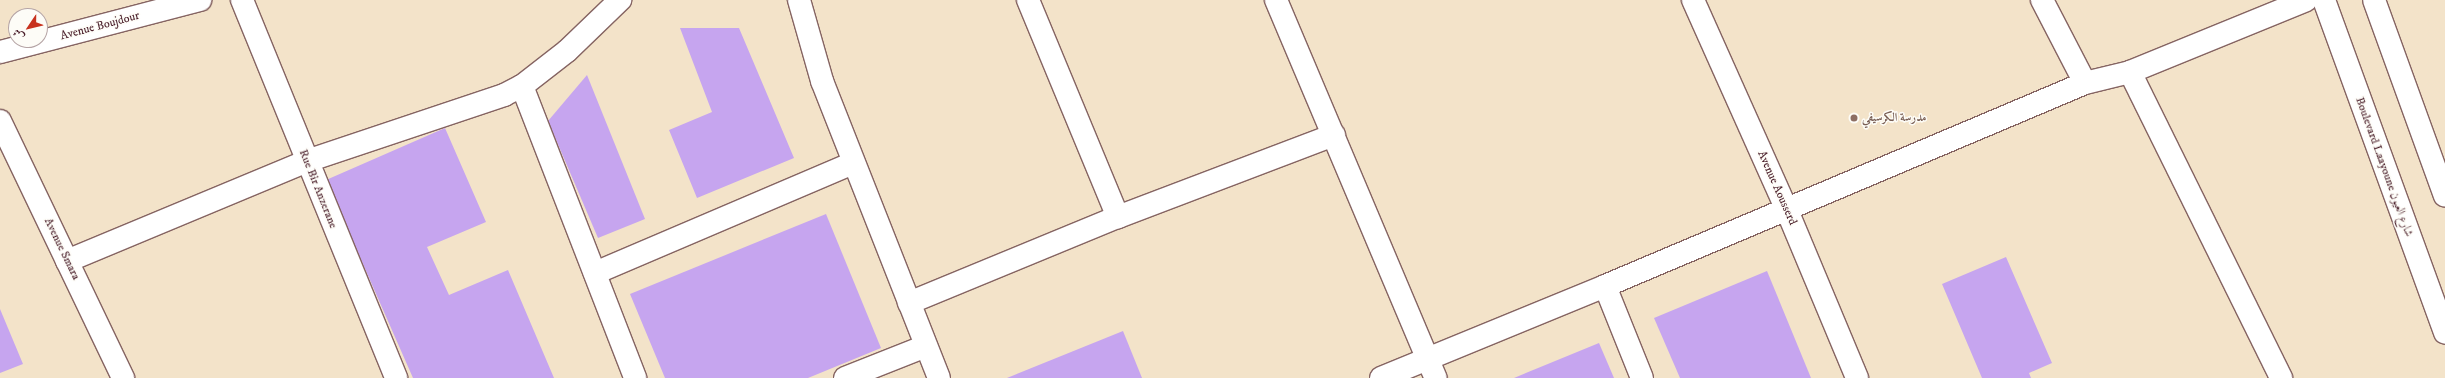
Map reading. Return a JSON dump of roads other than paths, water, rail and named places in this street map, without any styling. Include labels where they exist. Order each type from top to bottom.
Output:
[{"type":"street","name":"Avenue Boujdour","points":[[0,52],[200,0]]},
{"type":"street","name":"Rue Bir Anzerane","points":[[242,0],[396,378]]},
{"type":"street","points":[[68,261],[307,161],[504,95],[522,86],[567,51],[620,0]]},
{"type":"street","points":[[799,0],[822,81],[853,163],[939,378]]},
{"type":"street","points":[[1028,0],[1118,217]]},
{"type":"street","points":[[1276,0],[1432,368]]},
{"type":"street","name":"Avenue Aousserd","points":[[1693,0],[1786,208],[1857,378]]},
{"type":"street","points":[[2042,0],[2085,83]]},
{"type":"street","points":[[1381,378],[1432,368],[1605,286],[1786,208],[2085,83],[2130,72],[2306,0]]},
{"type":"street","name":"Boulevard Laayoune شارع العيون","points":[[2324,0],[2445,333]]},
{"type":"street","points":[[2374,0],[2445,196]]},
{"type":"street","points":[[2130,72],[2281,378]]},
{"type":"street","points":[[522,86],[635,378]]},
{"type":"street","name":"Avenue Smara","points":[[0,121],[123,378]]},
{"type":"street","points":[[909,303],[1118,217],[1334,135]]},
{"type":"street","points":[[595,273],[853,163]]},
{"type":"street","points":[[1605,286],[1642,378]]},
{"type":"street","points":[[845,378],[926,346]]},
{"type":"place","name":"مدرسة الكرسيفي","points":[[1854,118]]}]
